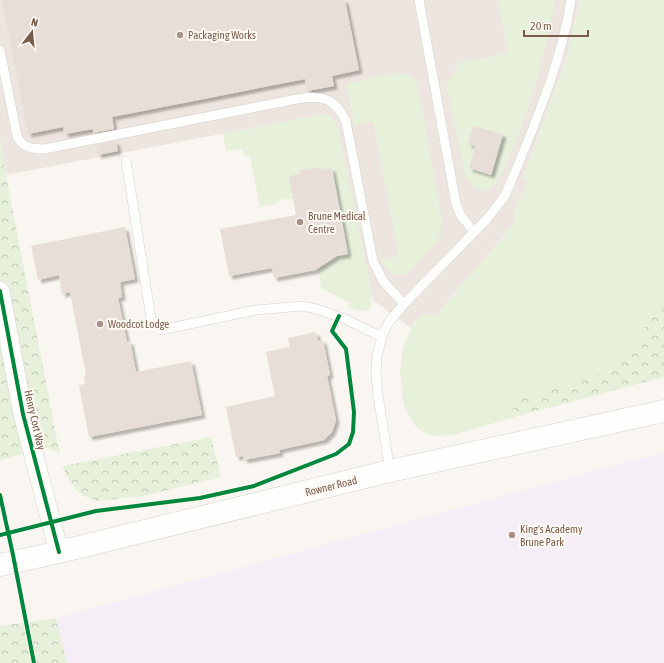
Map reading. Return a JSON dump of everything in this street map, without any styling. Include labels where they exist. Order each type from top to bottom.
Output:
[{"type":"main road","name":"Rowner Road","points":[[0,565],[390,471],[664,411]]},
{"type":"street","name":"Henry Cort Way","points":[[0,291],[24,414],[59,552]]},
{"type":"lane","points":[[419,0],[456,204],[461,216],[474,232]]},
{"type":"lane","points":[[390,471],[376,385],[376,362],[382,337],[389,322],[404,304],[493,212],[504,197],[554,74],[563,41],[571,0]]},
{"type":"lane","points":[[0,50],[17,136],[22,144],[34,149],[44,149],[297,99],[313,97],[329,100],[338,107],[346,122],[373,261],[383,281],[404,304]]},
{"type":"lane","points":[[126,161],[151,318],[154,327],[161,330],[166,330],[256,310],[302,306],[317,308],[346,319],[382,337]]},
{"type":"shaded area","points":[[0,0],[580,0],[566,60],[523,178],[528,181],[514,210],[514,224],[436,315],[415,321],[411,328],[373,300],[367,270],[326,114],[6,175],[0,141]]},
{"type":"shaded area","name":"King's Academy Brune Park","points":[[664,452],[664,663],[67,663],[56,618]]},
{"type":"green space","points":[[498,0],[555,0],[540,69],[517,137],[498,181],[494,186],[485,191],[474,187],[466,178],[446,85],[459,63],[508,53]]},
{"type":"green space","points":[[580,0],[664,0],[664,307],[628,367],[511,418],[453,435],[435,436],[427,434],[416,427],[405,408],[402,395],[400,370],[403,348],[411,328],[423,313],[436,315],[514,224],[514,210],[528,181],[523,178],[566,60]]},
{"type":"green space","points":[[397,73],[410,76],[418,87],[442,220],[437,241],[410,271],[401,275],[392,273],[381,259],[399,256],[373,122],[354,125],[347,83]]},
{"type":"green space","points":[[326,114],[331,117],[338,128],[370,283],[372,297],[368,310],[363,311],[348,307],[350,303],[321,288],[316,252],[294,199],[283,199],[275,204],[260,207],[250,156],[244,156],[242,149],[226,151],[222,134]]},
{"type":"green space","points":[[0,141],[60,455],[54,450],[46,448],[0,460]]},
{"type":"green space","points":[[664,296],[664,377],[511,418],[513,408],[517,402],[524,398],[612,369],[621,363],[628,356]]},
{"type":"green space","points":[[211,437],[221,477],[143,496],[97,501],[84,496],[75,489],[62,466]]},
{"type":"green space","points":[[56,618],[67,663],[0,663],[0,626]]},
{"type":"building","name":"Packaging Works","points":[[2,0],[345,0],[359,70],[332,76],[334,86],[307,91],[305,79],[112,117],[114,129],[93,133],[93,129],[65,134],[63,127],[28,134]]},
{"type":"building","points":[[473,126],[503,134],[491,175],[469,168],[475,146],[468,144]]},
{"type":"building","points":[[116,141],[118,151],[98,155],[96,145]]},
{"type":"building","name":"Brune Medical Centre","points":[[321,167],[321,170],[332,168],[348,254],[337,256],[315,270],[274,278],[272,268],[229,276],[220,229],[296,215],[289,176],[300,174],[299,170]]},
{"type":"building","name":"Woodcot Lodge","points":[[125,227],[135,279],[120,282],[122,297],[118,298],[127,342],[130,341],[136,372],[191,361],[202,415],[89,437],[79,385],[85,384],[84,376],[86,375],[70,292],[62,294],[59,275],[38,280],[31,246]]},
{"type":"building","points":[[316,332],[318,341],[323,340],[330,375],[327,376],[336,420],[332,432],[324,440],[279,450],[280,453],[244,460],[243,456],[236,457],[226,407],[275,396],[266,352],[290,347],[288,338]]},
{"type":"cycle path","points":[[0,291],[23,414],[59,552]]},
{"type":"cycle path","points":[[0,535],[96,511],[200,498],[254,486],[336,454],[349,444],[353,432],[354,412],[346,349],[332,331],[339,316]]},
{"type":"cycle path","points":[[0,495],[34,663]]},
{"type":"place","name":"Packaging Works","points":[[180,35]]},
{"type":"place","name":"Brune Medical Centre","points":[[300,222]]},
{"type":"place","name":"Woodcot Lodge","points":[[100,324]]},
{"type":"place","name":"King's Academy Brune Park","points":[[512,535]]}]
